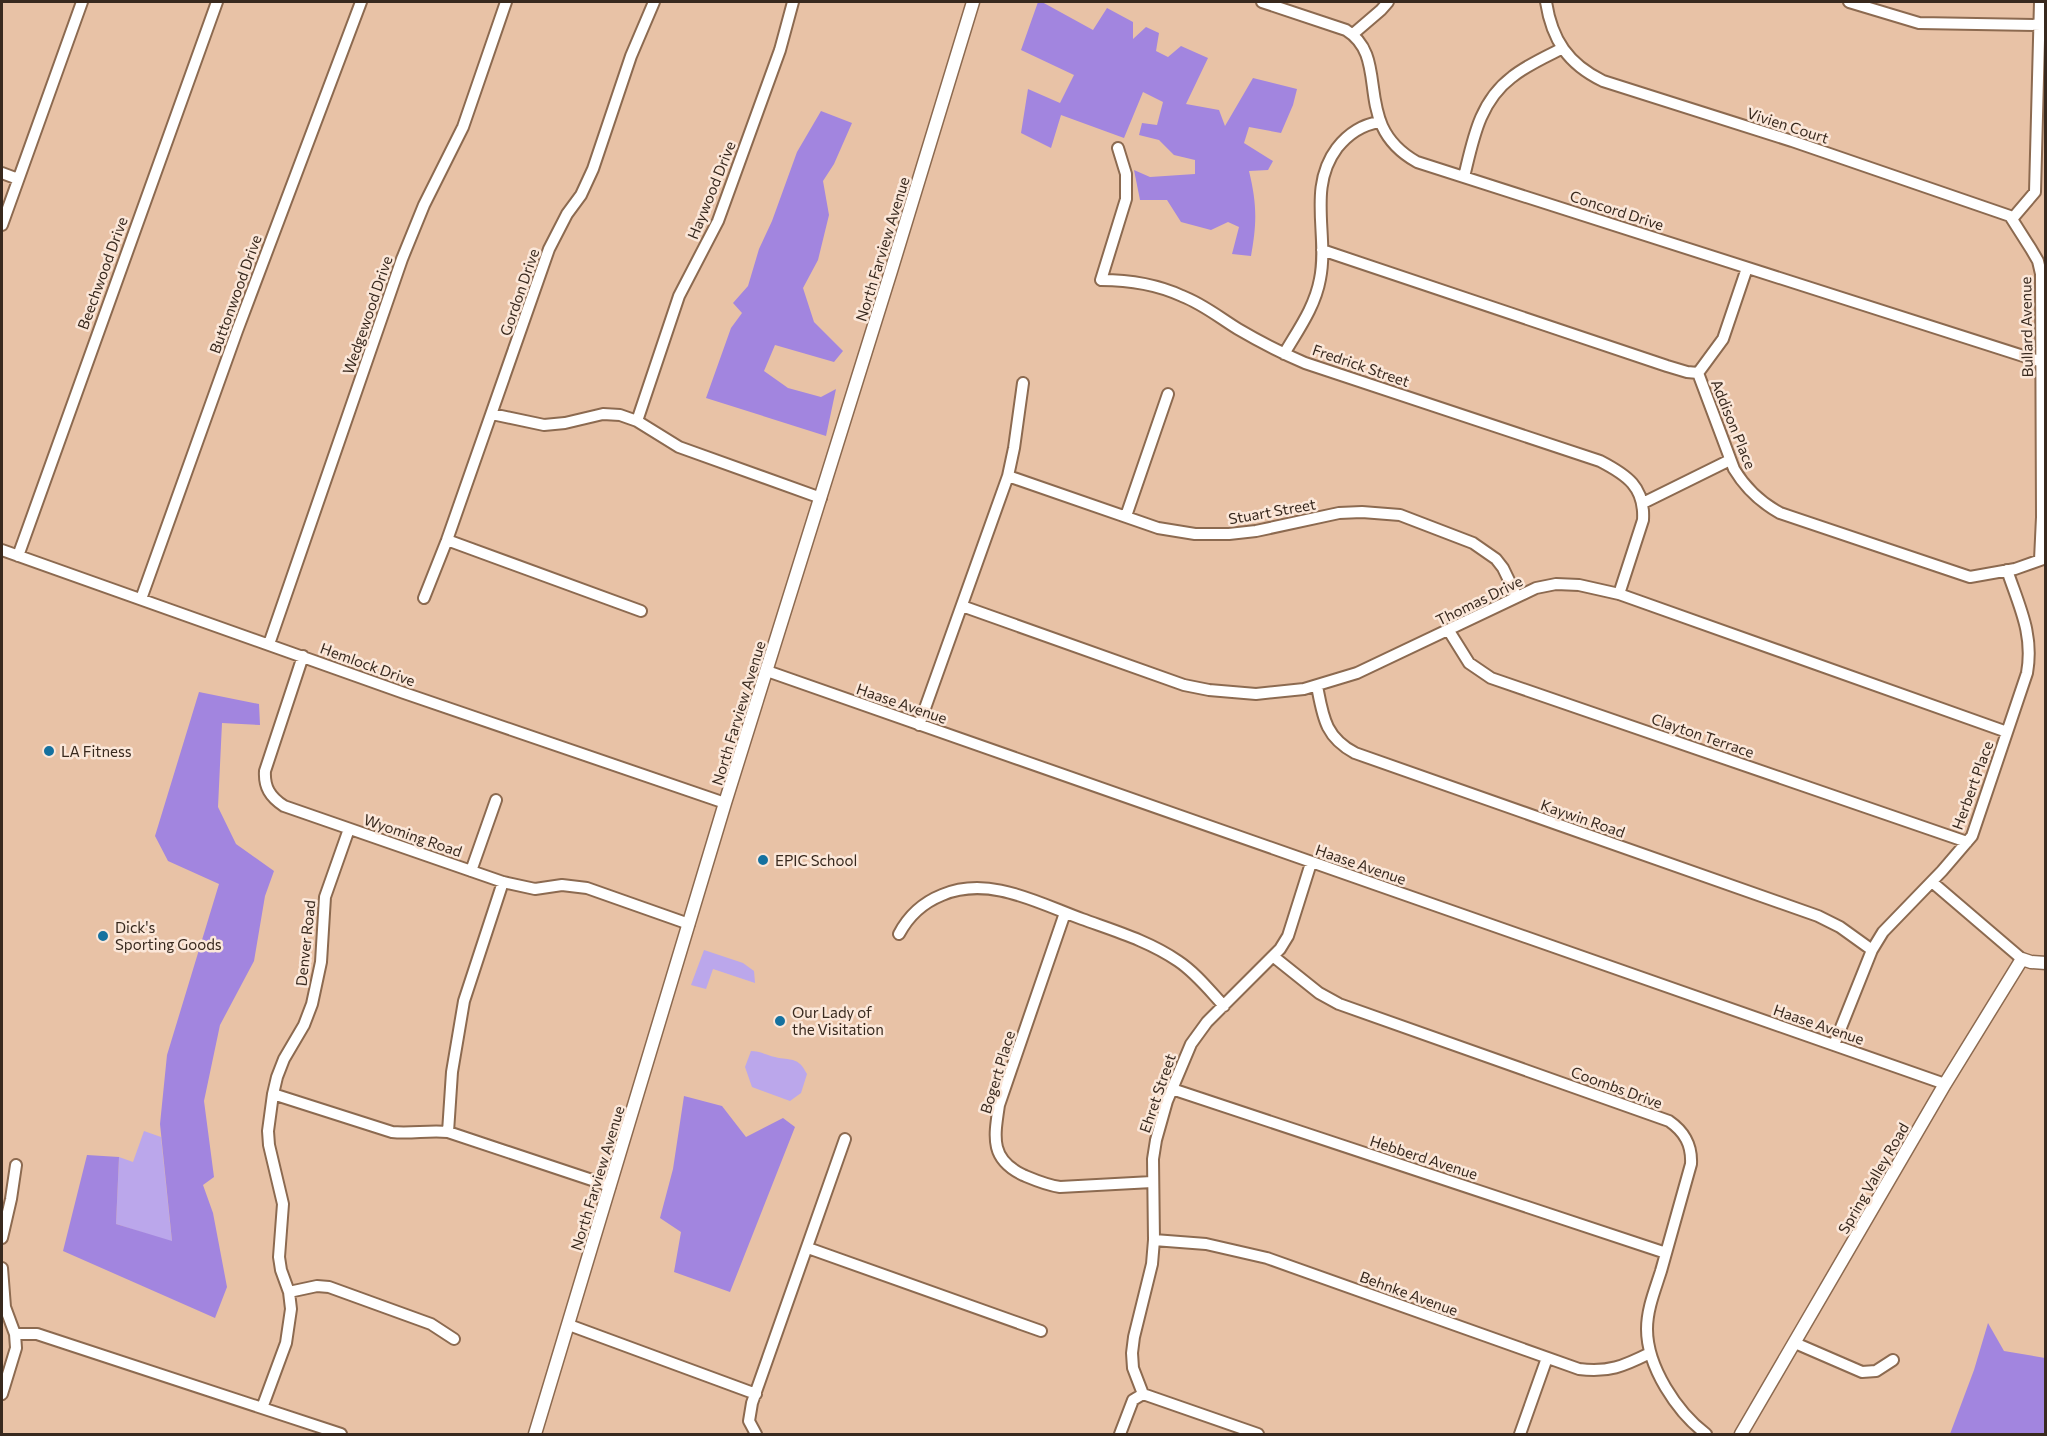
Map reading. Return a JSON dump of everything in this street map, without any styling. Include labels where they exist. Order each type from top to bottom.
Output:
[{"type":"street","points":[[2,225],[82,2]]},
{"type":"street","name":"Beechwood Drive","points":[[18,556],[217,2]]},
{"type":"street","name":"Buttonwood Drive","points":[[141,599],[237,331],[361,2]]},
{"type":"street","name":"Wedgewood Drive","points":[[269,644],[402,259],[424,205],[463,127],[506,2]]},
{"type":"street","name":"Gordon Drive","points":[[424,598],[447,540],[549,249],[567,214],[581,195],[593,169],[631,56],[654,2]]},
{"type":"street","name":"Haywood Drive","points":[[636,421],[679,296],[718,221],[780,50],[792,2]]},
{"type":"street","name":"North Farview Avenue","points":[[535,1434],[725,803],[821,498],[972,2]]},
{"type":"street","points":[[1262,2],[1353,34],[1388,2]]},
{"type":"street","points":[[1464,177],[1475,130],[1489,101],[1511,77],[1561,49],[1546,2]]},
{"type":"street","points":[[1849,2],[1919,23],[2040,25]]},
{"type":"street","points":[[2012,219],[2035,192],[2040,2]]},
{"type":"street","name":"Concord Drive","points":[[1353,34],[1363,45],[1367,55],[1379,122],[1390,141],[1405,155],[1417,162],[2042,363]]},
{"type":"street","name":"Vivien Court","points":[[1561,49],[1577,66],[1603,81],[1814,148],[2010,216],[2012,219]]},
{"type":"street","points":[[1284,354],[1311,309],[1321,276],[1320,198],[1326,168],[1334,153],[1351,133],[1379,122]]},
{"type":"street","name":"Fredrick Street","points":[[1118,148],[1126,174],[1126,199],[1101,280],[1143,284],[1184,296],[1284,354],[1305,363],[1600,461],[1615,469],[1633,484],[1643,503]]},
{"type":"street","points":[[2,173],[18,180]]},
{"type":"street","name":"Bullard Avenue","points":[[2012,219],[2038,261],[2044,295],[2043,559]]},
{"type":"street","name":"Addison Place","points":[[1322,250],[1667,366],[1698,373],[1730,460],[1743,484],[1755,496],[1780,513],[1970,577],[2007,570],[2043,559]]},
{"type":"street","points":[[1698,373],[1723,339],[1747,268]]},
{"type":"street","points":[[919,725],[1008,476],[1023,383]]},
{"type":"street","points":[[1126,516],[1168,394]]},
{"type":"street","points":[[492,414],[544,425],[566,423],[603,414],[620,415],[636,421],[679,447],[821,498]]},
{"type":"street","points":[[1619,594],[1643,520],[1643,503],[1730,460]]},
{"type":"street","name":"Stuart Street","points":[[1008,476],[1158,528],[1195,534],[1266,529],[1339,513],[1400,515],[1473,543],[1496,559],[1517,597]]},
{"type":"street","points":[[447,540],[641,611]]},
{"type":"street","name":"Hemlock Drive","points":[[2,550],[725,803]]},
{"type":"street","name":"Herbert Place","points":[[1834,1045],[1872,950],[1883,932],[1932,882],[1972,836],[2027,673],[2030,645],[2028,630],[2007,570]]},
{"type":"street","name":"Thomas Drive","points":[[962,606],[1184,685],[1209,690],[1256,694],[1278,693],[1317,686],[1357,673],[1536,588],[1556,584],[1588,586],[1619,594],[2007,732]]},
{"type":"street","name":"Clayton Terrace","points":[[1449,631],[1469,663],[1491,678],[1966,842]]},
{"type":"street","name":"Wyoming Road","points":[[303,656],[265,771],[266,787],[270,795],[284,806],[503,882],[535,889],[562,885],[586,888],[689,924]]},
{"type":"street","name":"Haase Avenue","points":[[767,671],[1945,1084]]},
{"type":"street","name":"Kaywin Road","points":[[1317,686],[1328,729],[1344,747],[1355,753],[1818,916],[1840,927],[1872,950]]},
{"type":"street","points":[[471,871],[496,800]]},
{"type":"street","name":"Denver Road","points":[[262,1408],[288,1335],[291,1309],[289,1292],[279,1257],[283,1204],[268,1144],[273,1094],[284,1059],[304,1025],[312,1004],[321,962],[325,897],[349,829]]},
{"type":"street","name":"Ehret Street","points":[[1143,1394],[1133,1368],[1132,1353],[1150,1273],[1154,1240],[1152,1182],[1156,1140],[1191,1044],[1207,1022],[1274,957],[1288,936],[1311,862]]},
{"type":"street","points":[[448,1132],[452,1072],[464,1001],[503,882]]},
{"type":"street","points":[[1932,882],[2022,959],[2046,963]]},
{"type":"street","points":[[899,934],[914,911],[948,892],[963,888],[1006,891],[1146,943],[1164,952],[1193,973],[1224,1006]]},
{"type":"street","name":"Bogert Place","points":[[1065,913],[999,1106],[996,1145],[998,1154],[1010,1168],[1047,1185],[1060,1187],[1152,1182]]},
{"type":"street","name":"Coombs Drive","points":[[1274,957],[1319,993],[1339,1004],[1669,1121],[1677,1127],[1689,1144],[1691,1164],[1649,1314],[1647,1329],[1650,1353],[1661,1377],[1689,1422],[1706,1434]]},
{"type":"street","name":"Spring Valley Road","points":[[1741,1434],[1945,1084],[2022,959]]},
{"type":"street","name":"Hebberd Avenue","points":[[1173,1089],[1666,1253]]},
{"type":"street","points":[[273,1094],[392,1132],[406,1134],[431,1130],[448,1132],[610,1186]]},
{"type":"street","points":[[756,1434],[749,1421],[756,1394],[845,1139]]},
{"type":"street","points":[[2,1238],[16,1165]]},
{"type":"street","name":"Behnke Avenue","points":[[1154,1240],[1206,1244],[1267,1258],[1578,1369],[1608,1370],[1623,1366],[1650,1353]]},
{"type":"street","points":[[808,1248],[1041,1331]]},
{"type":"street","points":[[2,1268],[5,1307],[15,1335],[16,1348],[2,1394]]},
{"type":"street","points":[[289,1292],[317,1286],[329,1287],[431,1324],[454,1339]]},
{"type":"street","points":[[568,1325],[756,1394]]},
{"type":"street","points":[[15,1335],[37,1334],[340,1434]]},
{"type":"street","points":[[1795,1343],[1863,1372],[1876,1371],[1893,1360]]},
{"type":"street","points":[[1520,1434],[1547,1358]]},
{"type":"street","points":[[1120,1434],[1133,1400],[1143,1394],[1258,1434]]},
{"type":"shaded area","points":[[1038,2],[1042,2],[1093,30],[1107,8],[1133,22],[1133,39],[1146,27],[1159,33],[1156,51],[1168,57],[1181,46],[1208,58],[1186,104],[1219,110],[1225,126],[1253,78],[1297,89],[1281,133],[1249,127],[1244,143],[1273,161],[1268,170],[1249,171],[1255,214],[1251,256],[1232,254],[1239,227],[1228,222],[1211,230],[1181,222],[1167,200],[1140,200],[1134,170],[1150,177],[1195,174],[1195,160],[1174,155],[1159,140],[1139,135],[1142,123],[1157,125],[1163,102],[1143,92],[1124,138],[1061,115],[1051,148],[1021,133],[1028,89],[1060,103],[1074,75],[1021,50]]},
{"type":"shaded area","points":[[821,111],[852,123],[834,164],[823,181],[829,215],[818,260],[803,288],[814,322],[843,351],[834,362],[775,345],[764,371],[788,388],[821,397],[836,389],[826,436],[706,398],[731,328],[742,313],[733,303],[748,286],[759,249],[772,221],[797,152]]},
{"type":"shaded area","points":[[199,692],[259,704],[260,725],[222,723],[218,807],[236,844],[274,871],[265,896],[254,961],[220,1025],[204,1101],[214,1177],[203,1185],[213,1213],[227,1287],[215,1318],[63,1251],[87,1155],[119,1157],[116,1224],[172,1241],[160,1124],[167,1055],[219,884],[168,861],[155,836]]},
{"type":"shaded area","points":[[704,950],[743,963],[754,971],[755,983],[713,969],[706,989],[691,985]]},
{"type":"shaded area","points":[[751,1051],[794,1060],[800,1064],[807,1074],[801,1093],[790,1101],[752,1087],[745,1067]]},
{"type":"shaded area","points":[[684,1096],[722,1106],[746,1137],[783,1118],[795,1127],[730,1292],[674,1272],[681,1232],[660,1218],[673,1169]]},
{"type":"shaded area","points":[[144,1131],[161,1137],[172,1242],[116,1224],[119,1157],[133,1162]]},
{"type":"shaded area","points":[[1988,1323],[2004,1351],[2045,1358],[2045,1434],[1950,1434],[1974,1370]]},
{"type":"place","name":"LA Fitness","points":[[49,751]]},
{"type":"place","name":"EPIC School","points":[[763,860]]},
{"type":"place","name":"Dick's Sporting Goods","points":[[103,936]]},
{"type":"place","name":"Our Lady of the Visitation","points":[[780,1021]]}]
